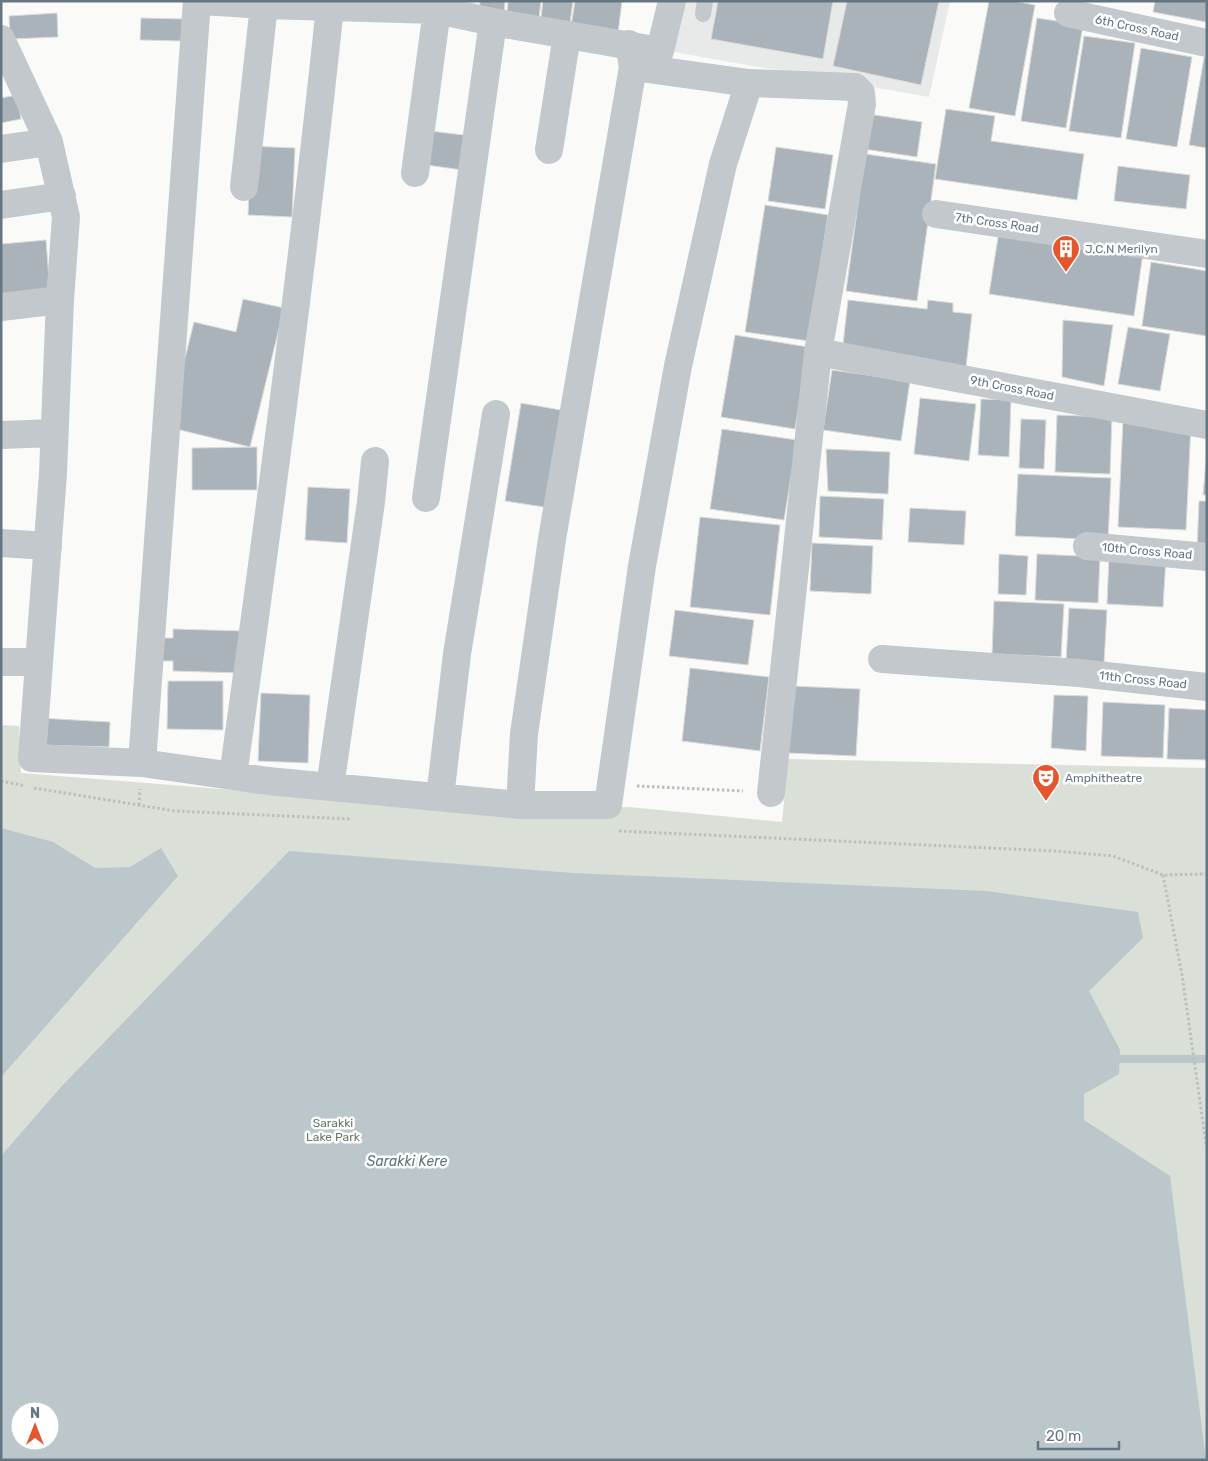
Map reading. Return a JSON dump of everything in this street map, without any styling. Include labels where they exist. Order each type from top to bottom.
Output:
[{"type":"street","points":[[142,763],[198,1]]},
{"type":"street","points":[[202,1],[264,5],[437,10],[567,35],[631,56],[749,83],[855,87],[861,93],[862,104],[818,352],[771,793]]},
{"type":"street","points":[[631,56],[660,50],[672,1]]},
{"type":"street","points":[[244,187],[264,5]]},
{"type":"street","points":[[233,776],[276,469],[313,170],[330,7]]},
{"type":"street","points":[[416,173],[437,10]]},
{"type":"street","name":"6th Cross Road","points":[[1068,13],[1207,44]]},
{"type":"street","points":[[426,498],[493,22]]},
{"type":"street","points":[[549,150],[567,35]]},
{"type":"street","points":[[1,39],[9,76],[49,142],[66,216],[60,300],[53,473],[32,758],[142,763],[330,787],[520,805],[608,806],[642,566],[678,366],[723,164],[749,83]]},
{"type":"street","points":[[520,805],[524,734],[551,548],[631,56]]},
{"type":"street","points":[[1,149],[49,142]]},
{"type":"street","points":[[1,205],[62,196]]},
{"type":"street","name":"7th Cross Road","points":[[936,214],[1207,254]]},
{"type":"street","points":[[1,307],[60,300]]},
{"type":"street","name":"9th Cross Road","points":[[818,352],[1207,425]]},
{"type":"street","points":[[440,798],[457,654],[496,414]]},
{"type":"street","points":[[1,435],[54,433]]},
{"type":"street","points":[[330,787],[371,502],[375,462]]},
{"type":"street","points":[[1,543],[48,546]]},
{"type":"street","name":"10th Cross Road","points":[[1087,546],[1207,557]]},
{"type":"street","name":"11th Cross Road","points":[[882,659],[1079,673],[1207,687]]},
{"type":"street","points":[[1,662],[39,662]]},
{"type":"path","points":[[612,784],[771,793]]},
{"type":"path","points":[[1163,875],[1182,975],[1207,1151]]},
{"type":"shaded area","points":[[679,1],[950,1],[929,97],[668,51]]},
{"type":"green space","name":"Sarakki Kere","points":[[1,725],[19,726],[21,773],[512,812],[629,807],[782,822],[788,759],[1207,768],[1207,1460],[1,1460]]},
{"type":"water","points":[[1,828],[53,842],[95,868],[130,867],[161,848],[178,876],[1,1077]]},
{"type":"water","name":"Sarakki Kere","points":[[289,851],[573,873],[986,891],[1138,912],[1143,938],[1089,991],[1120,1050],[1119,1074],[1084,1094],[1084,1120],[1170,1176],[1206,1460],[1,1460],[1,1156],[61,1087]]},
{"type":"building","points":[[480,1],[505,1],[504,21],[479,19]]},
{"type":"building","points":[[508,1],[541,1],[538,26],[506,23]]},
{"type":"building","points":[[543,1],[573,1],[569,30],[540,26]]},
{"type":"building","points":[[575,1],[622,1],[618,33],[571,26]]},
{"type":"building","points":[[718,1],[833,1],[823,59],[711,39]]},
{"type":"building","points":[[847,1],[939,1],[921,85],[833,66]]},
{"type":"building","points":[[989,1],[1013,1],[1035,5],[1015,116],[969,108]]},
{"type":"building","points":[[1155,1],[1207,1],[1206,22],[1153,12]]},
{"type":"building","points":[[57,13],[58,37],[10,39],[9,16]]},
{"type":"building","points":[[141,18],[183,19],[183,41],[140,40]]},
{"type":"building","points":[[1037,18],[1083,25],[1066,128],[1021,121]]},
{"type":"building","points":[[1084,36],[1135,43],[1121,138],[1069,131]]},
{"type":"building","points":[[1141,48],[1192,57],[1177,147],[1126,139]]},
{"type":"building","points":[[1205,52],[1207,52],[1207,148],[1189,145]]},
{"type":"building","points":[[17,95],[21,119],[1,123],[1,98]]},
{"type":"building","points":[[946,109],[995,116],[991,141],[1084,154],[1077,200],[935,179]]},
{"type":"building","points":[[868,114],[922,122],[917,157],[864,149]]},
{"type":"building","points":[[430,131],[464,135],[462,170],[427,165]]},
{"type":"building","points":[[251,146],[295,148],[292,217],[248,215]]},
{"type":"building","points":[[776,147],[833,155],[825,209],[768,201]]},
{"type":"building","points":[[865,154],[936,164],[917,301],[846,291]]},
{"type":"building","points":[[1118,166],[1190,175],[1186,209],[1114,201]]},
{"type":"building","points":[[765,205],[828,215],[809,341],[745,332]]},
{"type":"building","name":"J.C.N Merilyn","points":[[999,231],[1143,253],[1134,316],[989,294]]},
{"type":"building","points":[[46,240],[50,292],[1,296],[1,244]]},
{"type":"building","points":[[1151,262],[1207,271],[1207,336],[1142,326]]},
{"type":"building","points":[[243,299],[284,308],[250,447],[168,427],[194,322],[236,332]]},
{"type":"building","points":[[848,300],[927,309],[928,300],[953,303],[953,312],[972,314],[966,367],[842,353]]},
{"type":"building","points":[[1063,320],[1113,325],[1104,386],[1062,377]]},
{"type":"building","points":[[1128,327],[1170,334],[1160,391],[1118,384]]},
{"type":"building","points":[[735,335],[808,347],[795,429],[721,417]]},
{"type":"building","points":[[832,370],[910,381],[901,441],[823,430]]},
{"type":"building","points":[[920,398],[976,404],[969,461],[914,454]]},
{"type":"building","points":[[981,399],[1011,400],[1009,457],[978,455]]},
{"type":"building","points":[[521,403],[566,411],[550,508],[505,501]]},
{"type":"building","points":[[1057,415],[1112,417],[1110,474],[1055,472]]},
{"type":"building","points":[[1021,419],[1046,420],[1044,469],[1019,468]]},
{"type":"building","points":[[1123,420],[1191,424],[1186,530],[1118,527]]},
{"type":"building","points":[[722,429],[797,440],[784,520],[710,509]]},
{"type":"building","points":[[257,447],[257,490],[192,490],[192,448]]},
{"type":"building","points":[[826,449],[890,452],[888,494],[828,491]]},
{"type":"building","points":[[1207,450],[1207,495],[1203,495]]},
{"type":"building","points":[[1018,474],[1111,478],[1108,540],[1015,536]]},
{"type":"building","points":[[308,487],[350,489],[347,543],[305,540]]},
{"type":"building","points":[[820,496],[884,499],[882,540],[819,537]]},
{"type":"building","points":[[1199,501],[1207,501],[1207,551],[1197,550]]},
{"type":"building","points":[[910,508],[966,511],[964,545],[908,542]]},
{"type":"building","points":[[700,517],[780,525],[770,615],[690,607]]},
{"type":"building","points":[[812,543],[873,546],[871,594],[810,591]]},
{"type":"building","points":[[999,554],[1028,556],[1026,595],[998,594]]},
{"type":"building","points":[[1037,554],[1100,557],[1098,603],[1035,600]]},
{"type":"building","points":[[1109,556],[1166,558],[1163,607],[1107,604]]},
{"type":"building","points":[[994,601],[1064,604],[1061,657],[992,654]]},
{"type":"building","points":[[1069,608],[1107,610],[1104,663],[1066,661]]},
{"type":"building","points":[[675,610],[754,620],[748,665],[669,656]]},
{"type":"building","points":[[173,629],[243,631],[241,673],[173,671],[173,661],[161,661],[162,638],[173,638]]},
{"type":"building","points":[[690,668],[769,677],[760,751],[682,741]]},
{"type":"building","points":[[168,681],[223,681],[223,730],[167,729]]},
{"type":"building","points":[[791,686],[860,689],[856,756],[788,753]]},
{"type":"building","points":[[261,693],[310,695],[308,763],[258,761]]},
{"type":"building","points":[[1054,695],[1088,696],[1086,751],[1051,748]]},
{"type":"building","points":[[1103,702],[1165,705],[1163,758],[1101,756]]},
{"type":"building","points":[[1169,708],[1207,710],[1207,760],[1167,759]]},
{"type":"building","points":[[39,718],[110,722],[109,747],[39,745]]},
{"type":"waterway","points":[[1111,1059],[1207,1059]]},
{"type":"place","name":"J.C.N Merilyn","points":[[1066,273]]},
{"type":"place","name":"Amphitheatre","points":[[1046,802]]},
{"type":"park label","name":"Sarakki Lake Park","points":[[333,1130]]}]
